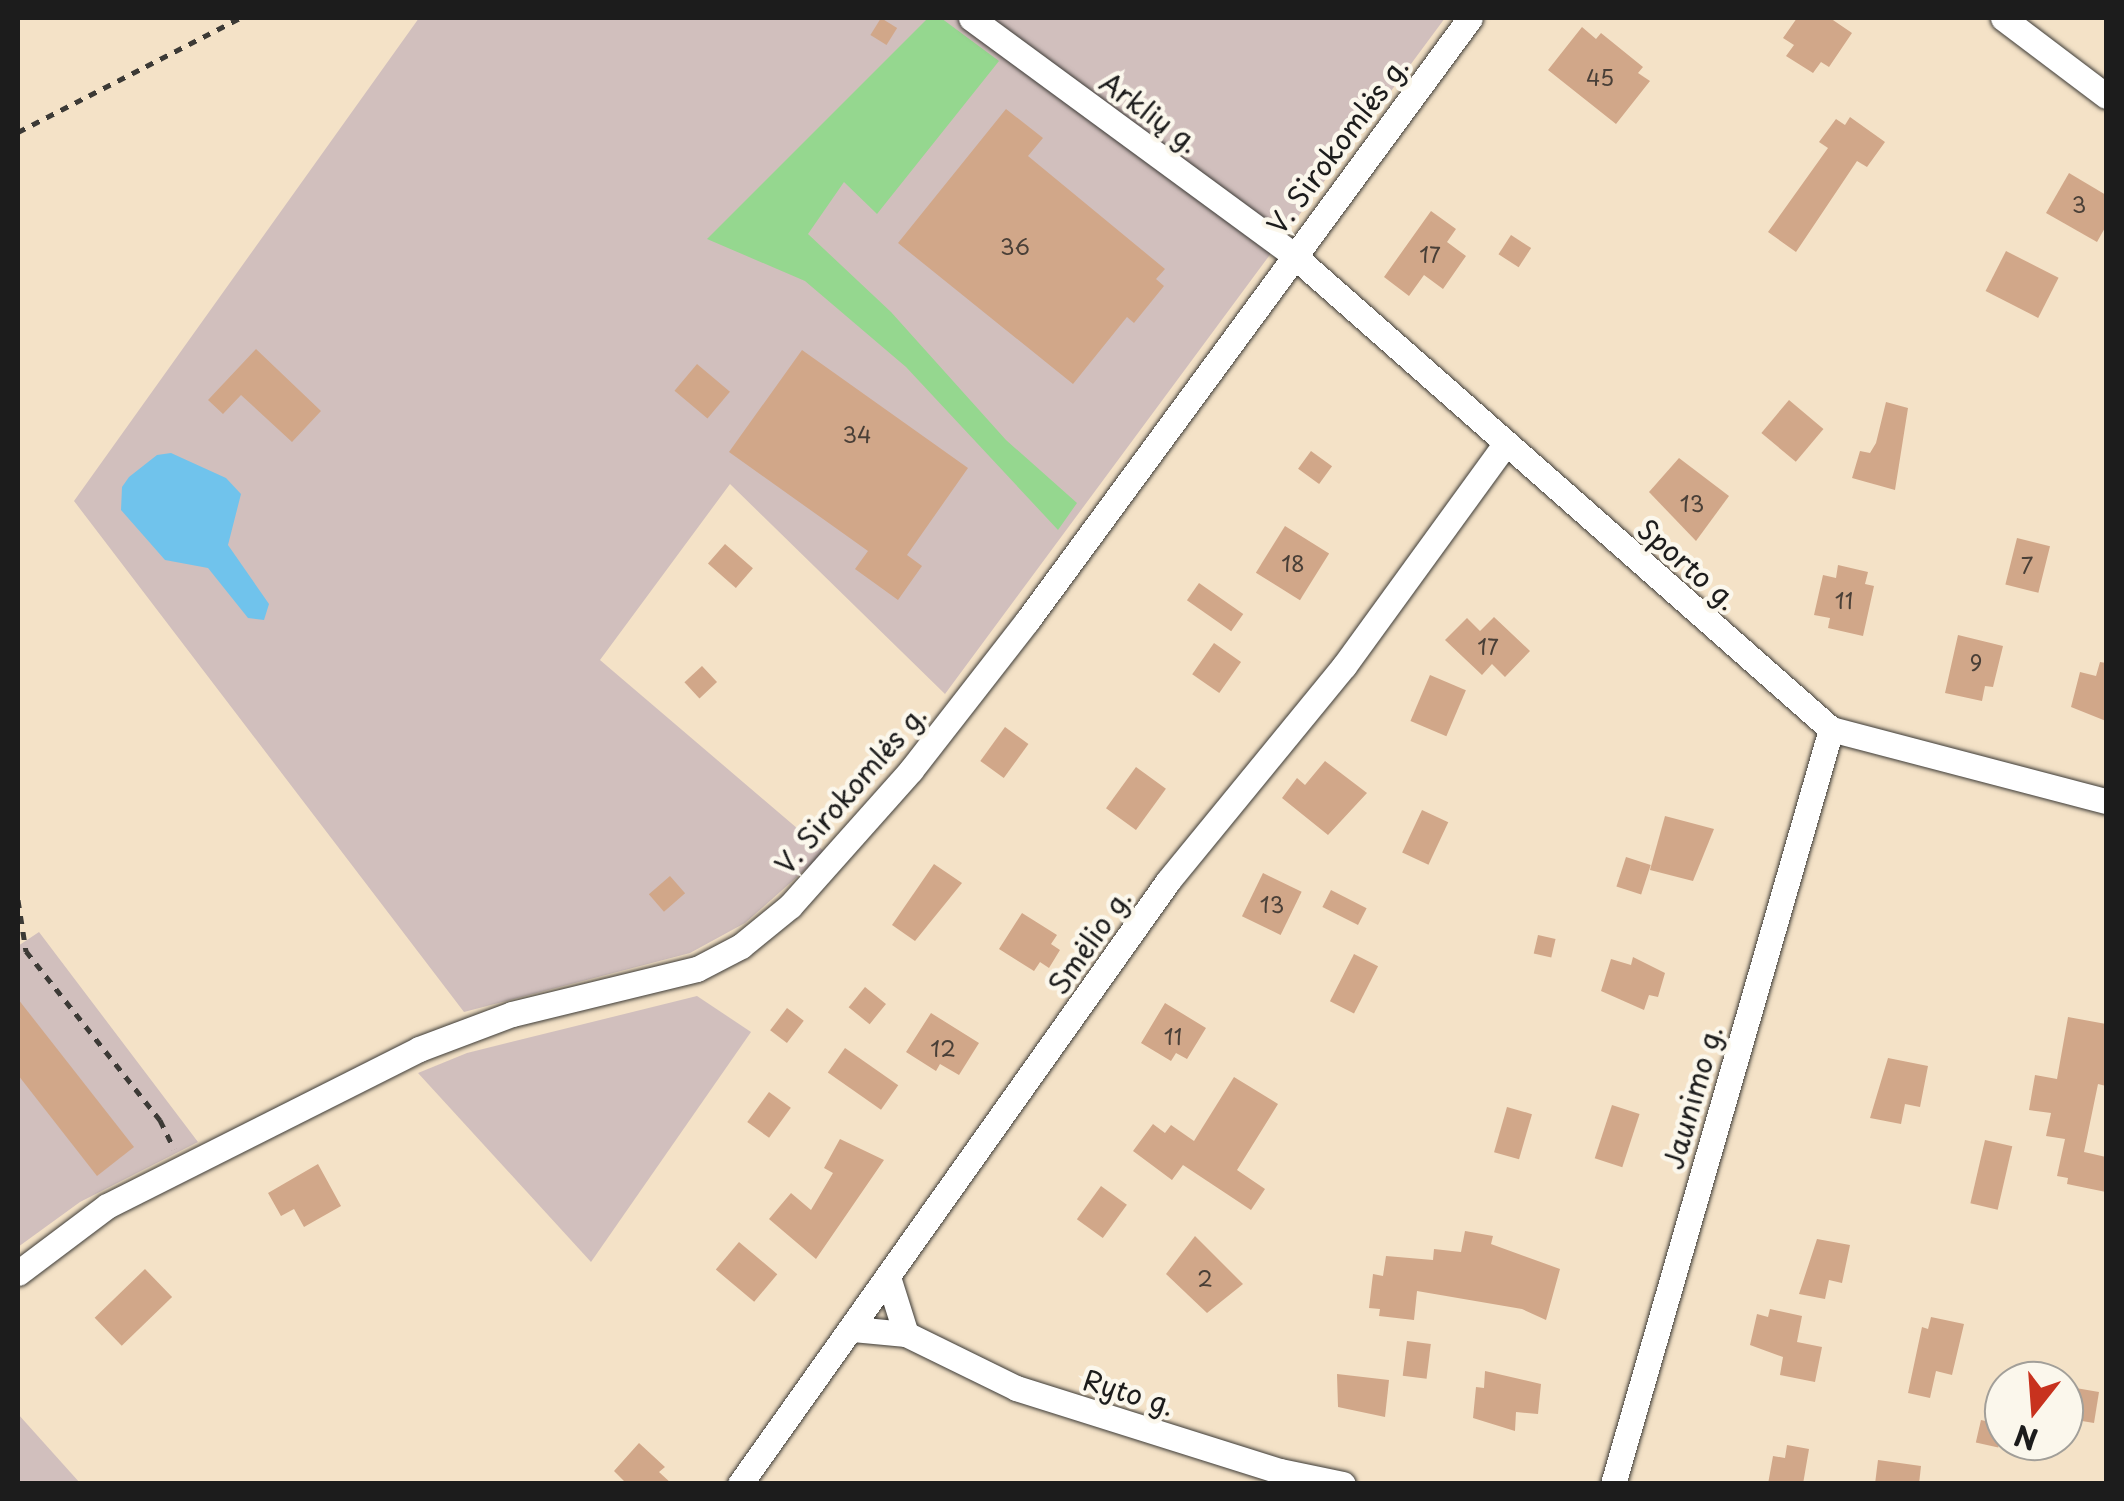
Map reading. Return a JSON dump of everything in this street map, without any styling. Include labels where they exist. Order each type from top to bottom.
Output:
[{"type":"street","name":"Arklių g.","points":[[971,18],[1292,254]]},
{"type":"street","name":"V. Sirokomlės g.","points":[[18,1273],[107,1206],[418,1050],[512,1014],[697,968],[741,946],[834,860],[922,755],[1470,18]]},
{"type":"street","points":[[2004,18],[2106,96]]},
{"type":"street","name":"Sporto g.","points":[[1292,254],[1831,729],[2106,802]]},
{"type":"street","name":"Smėlio g.","points":[[740,1484],[1168,881],[1344,666],[1504,444]]},
{"type":"street","name":"Jaunimo g.","points":[[1613,1484],[1831,729]]},
{"type":"street","points":[[888,1277],[906,1334]]},
{"type":"street","name":"Ryto g.","points":[[852,1329],[906,1334],[1016,1388],[1280,1471],[1342,1484]]},
{"type":"path","points":[[18,132],[240,18]]},
{"type":"path","points":[[18,900],[26,951],[160,1120],[183,1165]]},
{"type":"shaded area","points":[[419,18],[1445,18],[945,694],[730,484],[600,660],[825,852],[745,923],[690,953],[464,1012],[74,501]]},
{"type":"shaded area","points":[[39,932],[198,1142],[80,1202],[18,1247],[18,946]]},
{"type":"shaded area","points":[[697,996],[751,1032],[591,1262],[418,1073],[467,1053]]},
{"type":"shaded area","points":[[18,1414],[80,1483],[18,1483]]},
{"type":"green space","points":[[928,18],[941,18],[999,61],[877,214],[844,182],[808,234],[891,312],[1006,440],[1077,503],[1058,530],[906,367],[805,281],[707,239]]},
{"type":"water","points":[[171,453],[226,478],[241,494],[228,545],[269,604],[264,620],[248,618],[208,568],[165,560],[121,510],[122,487],[129,477],[157,455]]},
{"type":"building","points":[[881,18],[897,28],[887,45],[870,35]]},
{"type":"building","points":[[1797,18],[1830,18],[1852,33],[1829,67],[1821,62],[1813,73],[1786,56],[1794,45],[1783,38]]},
{"type":"building","points":[[1582,27],[1596,39],[1601,33],[1643,67],[1638,73],[1650,81],[1616,124],[1548,70]]},
{"type":"building","points":[[1006,109],[1043,138],[1028,156],[1165,269],[1156,279],[1164,286],[1134,323],[1127,317],[1073,384],[898,243]]},
{"type":"building","points":[[1850,117],[1885,142],[1867,167],[1857,161],[1796,252],[1768,232],[1828,148],[1819,142],[1836,119],[1845,125]]},
{"type":"building","points":[[2069,173],[2106,195],[2106,226],[2097,242],[2046,213]]},
{"type":"building","points":[[1431,211],[1456,229],[1447,242],[1466,256],[1443,289],[1424,275],[1409,296],[1384,277]]},
{"type":"building","points":[[1511,235],[1531,248],[1519,267],[1498,254]]},
{"type":"building","points":[[2006,251],[2059,278],[2038,318],[1986,291]]},
{"type":"building","points":[[256,349],[321,411],[292,442],[241,395],[223,414],[208,400]]},
{"type":"building","points":[[802,350],[968,468],[907,555],[922,566],[898,600],[855,569],[868,551],[729,452]]},
{"type":"building","points":[[697,364],[730,392],[707,418],[675,391]]},
{"type":"building","points":[[1789,400],[1823,429],[1796,462],[1761,433]]},
{"type":"building","points":[[1886,402],[1908,408],[1895,490],[1852,478],[1860,451],[1870,453],[1876,443]]},
{"type":"building","points":[[1311,451],[1332,466],[1319,484],[1298,469]]},
{"type":"building","points":[[1679,458],[1729,496],[1696,541],[1649,492]]},
{"type":"building","points":[[1285,526],[1329,554],[1300,600],[1256,573]]},
{"type":"building","points":[[2017,538],[2050,546],[2038,593],[2005,585]]},
{"type":"building","points":[[725,544],[753,568],[736,588],[708,564]]},
{"type":"building","points":[[1838,565],[1868,572],[1865,584],[1874,586],[1863,636],[1828,628],[1830,618],[1814,615],[1823,575],[1836,578]]},
{"type":"building","points":[[1199,583],[1243,614],[1231,631],[1187,600]]},
{"type":"building","points":[[1494,617],[1530,651],[1505,677],[1492,664],[1482,675],[1445,640],[1467,618],[1480,631]]},
{"type":"building","points":[[1958,635],[2003,646],[1993,687],[1985,686],[1982,701],[1945,693]]},
{"type":"building","points":[[1214,643],[1241,662],[1219,693],[1192,674]]},
{"type":"building","points":[[2100,662],[2106,663],[2106,721],[2071,707],[2080,672],[2096,676]]},
{"type":"building","points":[[702,666],[717,682],[699,698],[684,682]]},
{"type":"building","points":[[1430,675],[1466,690],[1446,736],[1410,721]]},
{"type":"building","points":[[1005,727],[1028,744],[1004,778],[980,761]]},
{"type":"building","points":[[1325,761],[1367,793],[1328,835],[1282,798],[1297,778],[1305,785]]},
{"type":"building","points":[[1136,767],[1166,789],[1136,830],[1106,808]]},
{"type":"building","points":[[1422,810],[1448,822],[1428,865],[1402,853]]},
{"type":"building","points":[[1665,816],[1714,829],[1693,881],[1650,870]]},
{"type":"building","points":[[1626,857],[1651,865],[1641,895],[1616,886]]},
{"type":"building","points":[[934,864],[962,883],[915,941],[892,925]]},
{"type":"building","points":[[1263,873],[1302,892],[1281,935],[1242,916]]},
{"type":"building","points":[[670,876],[685,893],[664,912],[649,894]]},
{"type":"building","points":[[1331,890],[1367,908],[1358,925],[1322,907]]},
{"type":"building","points":[[1022,913],[1057,935],[1051,944],[1060,950],[1049,968],[1040,962],[1034,971],[999,949]]},
{"type":"building","points":[[1538,935],[1556,939],[1551,958],[1534,954]]},
{"type":"building","points":[[1354,954],[1378,966],[1354,1013],[1330,1001]]},
{"type":"building","points":[[1633,957],[1665,973],[1658,997],[1649,995],[1644,1010],[1601,991],[1611,959],[1631,965]]},
{"type":"building","points":[[865,987],[886,1004],[870,1024],[849,1007]]},
{"type":"building","points":[[18,999],[134,1147],[97,1176],[18,1075]]},
{"type":"building","points":[[1165,1003],[1206,1028],[1187,1059],[1176,1053],[1171,1061],[1141,1043]]},
{"type":"building","points":[[787,1008],[804,1021],[787,1043],[770,1030]]},
{"type":"building","points":[[931,1013],[979,1043],[959,1075],[940,1064],[936,1071],[906,1052]]},
{"type":"building","points":[[2068,1017],[2106,1024],[2106,1086],[2098,1084],[2084,1152],[2106,1157],[2106,1192],[2067,1184],[2068,1178],[2057,1176],[2065,1139],[2046,1136],[2051,1113],[2029,1110],[2035,1075],[2057,1079]]},
{"type":"building","points":[[845,1048],[898,1085],[881,1110],[828,1073]]},
{"type":"building","points":[[1888,1058],[1928,1066],[1920,1107],[1905,1104],[1901,1124],[1870,1118]]},
{"type":"building","points":[[1234,1077],[1278,1104],[1237,1170],[1265,1189],[1251,1210],[1183,1165],[1172,1180],[1133,1151],[1153,1124],[1165,1133],[1171,1125],[1194,1141]]},
{"type":"building","points":[[769,1092],[791,1108],[769,1138],[747,1122]]},
{"type":"building","points":[[1612,1105],[1640,1114],[1622,1167],[1595,1158]]},
{"type":"building","points":[[1507,1107],[1532,1114],[1519,1159],[1494,1152]]},
{"type":"building","points":[[840,1139],[884,1160],[816,1259],[769,1219],[791,1193],[811,1210],[833,1173],[824,1168]]},
{"type":"building","points":[[1985,1140],[2012,1146],[1998,1210],[1970,1203]]},
{"type":"building","points":[[318,1164],[341,1206],[304,1227],[294,1209],[281,1216],[268,1193]]},
{"type":"building","points":[[1101,1186],[1127,1205],[1103,1238],[1077,1219]]},
{"type":"building","points":[[1465,1231],[1493,1236],[1491,1244],[1560,1269],[1546,1320],[1522,1309],[1417,1291],[1414,1320],[1379,1316],[1380,1309],[1369,1308],[1373,1274],[1383,1276],[1386,1256],[1433,1260],[1434,1249],[1461,1252]]},
{"type":"building","points":[[1195,1236],[1243,1284],[1207,1313],[1166,1274]]},
{"type":"building","points":[[1817,1239],[1850,1245],[1842,1283],[1829,1280],[1825,1299],[1799,1294]]},
{"type":"building","points":[[739,1242],[777,1274],[754,1302],[716,1270]]},
{"type":"building","points":[[145,1269],[172,1297],[122,1346],[95,1318]]},
{"type":"building","points":[[1770,1309],[1802,1316],[1797,1342],[1822,1347],[1815,1382],[1780,1375],[1783,1357],[1750,1345],[1757,1314],[1768,1317]]},
{"type":"building","points":[[1931,1317],[1964,1324],[1952,1375],[1936,1371],[1930,1398],[1908,1393],[1922,1327],[1928,1329]]},
{"type":"building","points":[[1407,1341],[1431,1344],[1427,1379],[1403,1376]]},
{"type":"building","points":[[1485,1371],[1541,1384],[1538,1414],[1516,1412],[1515,1431],[1473,1418],[1476,1387],[1484,1388]]},
{"type":"building","points":[[1337,1374],[1389,1380],[1385,1417],[1338,1407]]},
{"type":"building","points":[[2084,1389],[2099,1392],[2094,1423],[2084,1421]]},
{"type":"building","points":[[1981,1420],[1984,1421],[1984,1444],[1976,1442]]},
{"type":"building","points":[[639,1443],[665,1467],[659,1472],[672,1484],[627,1484],[614,1471]]},
{"type":"building","points":[[1787,1445],[1809,1449],[1803,1484],[1768,1484],[1773,1456],[1785,1458]]},
{"type":"building","points":[[1878,1460],[1921,1466],[1919,1484],[1875,1484]]}]
